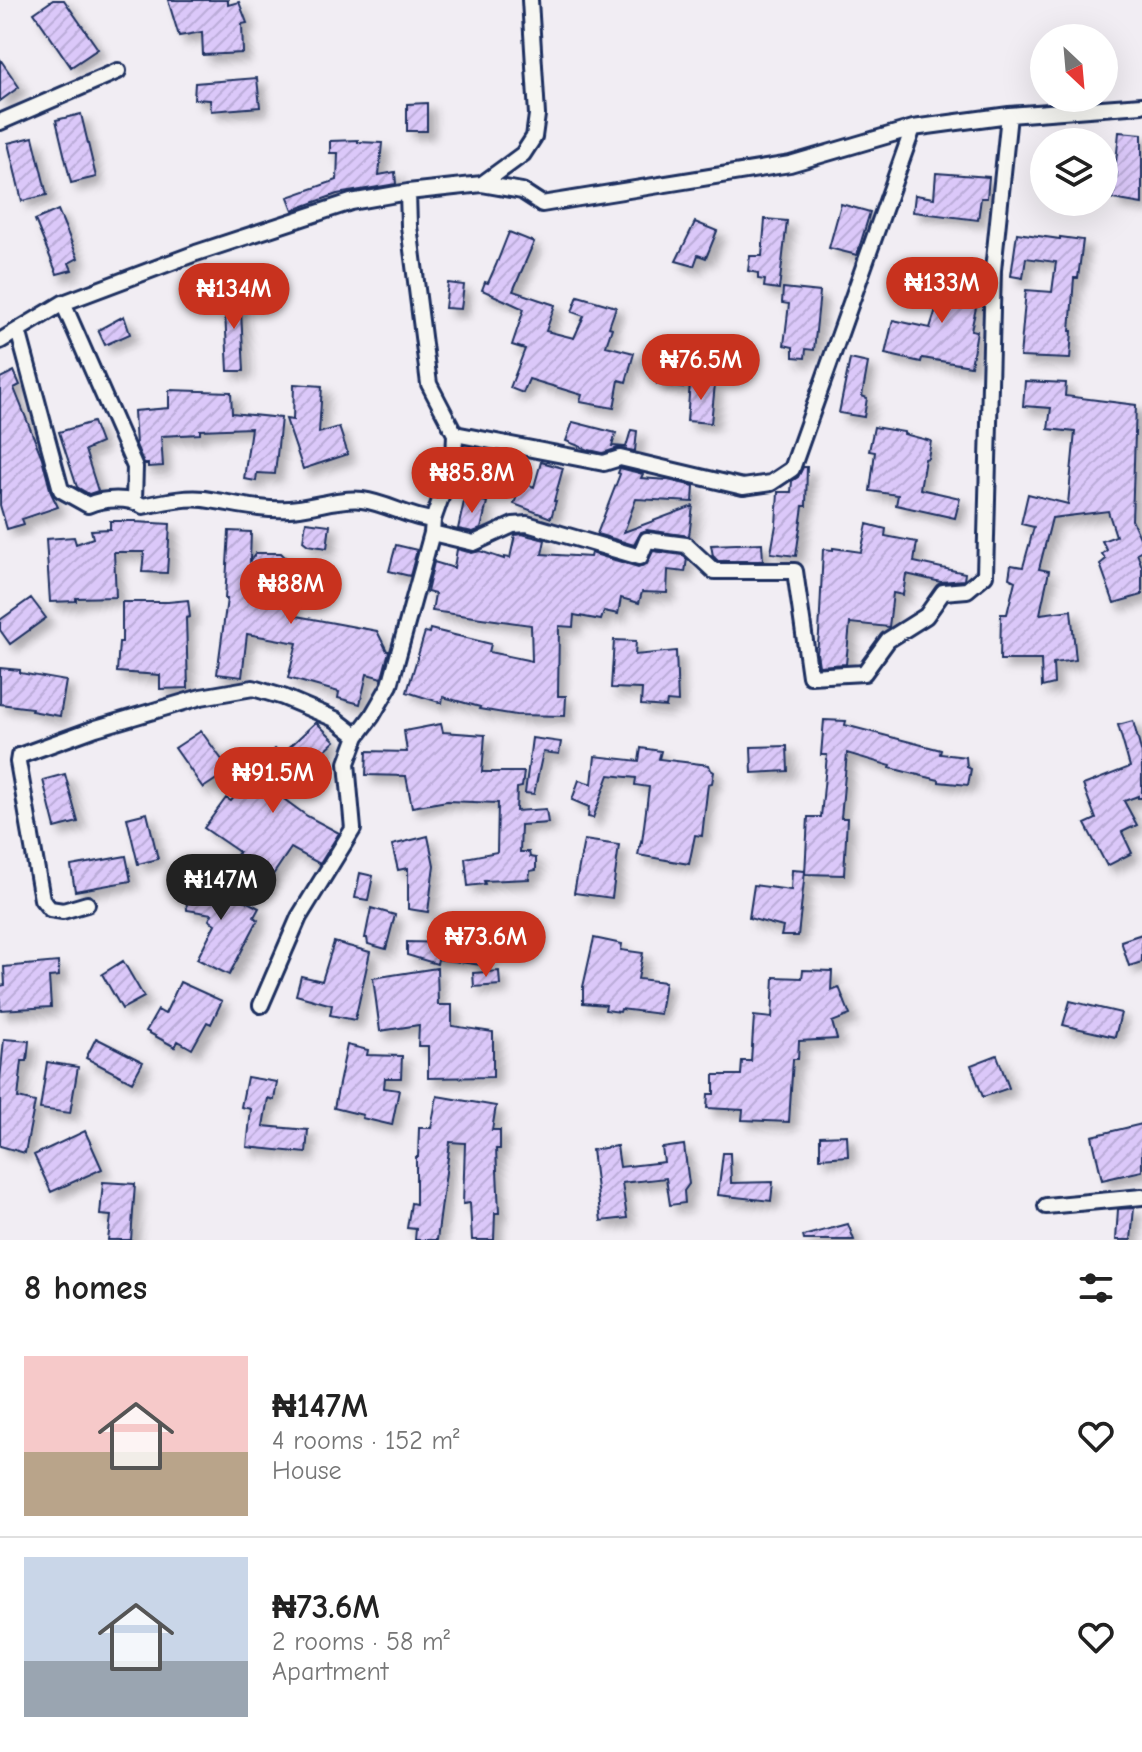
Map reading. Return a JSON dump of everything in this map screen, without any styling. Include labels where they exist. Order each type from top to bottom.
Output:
[{"type":"street","points":[[482,184],[523,154],[534,137],[537,115],[530,0]]},
{"type":"street","points":[[0,122],[118,71]]},
{"type":"street","points":[[0,341],[63,303],[196,253],[351,202],[482,184],[522,191],[542,204],[790,164],[913,128],[1009,115],[1142,105]]},
{"type":"street","points":[[18,330],[61,490],[88,505],[96,501],[134,500],[143,506],[202,499],[263,510],[358,499],[379,503],[422,519],[433,527],[474,543],[513,525],[527,524],[640,557],[647,540],[686,545],[714,571],[795,571],[810,676],[864,673],[888,640],[926,616],[943,592],[967,590],[985,575],[993,270],[1009,115]]},
{"type":"street","points":[[455,434],[604,463],[620,458],[743,487],[771,483],[792,469],[913,128]]},
{"type":"street","points":[[261,1005],[299,917],[353,829],[347,763],[357,736],[390,685],[454,460],[455,434],[429,384],[409,226],[408,192]]},
{"type":"street","points":[[63,303],[135,467],[134,500]]},
{"type":"street","points":[[87,904],[63,911],[50,909],[42,899],[19,756],[96,728],[201,697],[253,688],[335,719],[357,736]]},
{"type":"street","points":[[1046,1206],[1142,1197]]},
{"type":"building","points":[[53,0],[64,0],[98,49],[71,67],[34,13]]},
{"type":"building","points":[[168,0],[228,0],[228,5],[239,2],[247,23],[242,24],[243,53],[203,55],[202,32],[179,36]]},
{"type":"building","points":[[0,59],[19,87],[0,101]]},
{"type":"building","points":[[257,78],[260,107],[211,111],[210,100],[194,99],[195,83]]},
{"type":"building","points":[[427,103],[427,131],[407,131],[407,104]]},
{"type":"building","points":[[81,114],[96,177],[71,183],[56,120]]},
{"type":"building","points":[[1119,132],[1142,134],[1142,204],[1118,200]]},
{"type":"building","points":[[33,137],[47,195],[22,201],[8,143]]},
{"type":"building","points":[[330,141],[382,143],[379,175],[395,172],[396,184],[337,194],[293,210],[288,197],[337,180],[338,153],[330,153]]},
{"type":"building","points":[[936,173],[989,177],[987,198],[981,198],[978,220],[913,212],[915,195],[934,198]]},
{"type":"building","points":[[841,204],[870,212],[857,255],[829,248]]},
{"type":"building","points":[[58,210],[78,258],[69,263],[72,270],[57,274],[35,220]]},
{"type":"building","points":[[765,219],[787,221],[779,289],[764,287],[765,280],[758,279],[758,273],[748,271],[750,256],[762,256]]},
{"type":"building","points":[[695,222],[717,231],[706,258],[698,255],[694,266],[676,261]]},
{"type":"building","points":[[509,232],[534,242],[513,291],[555,305],[546,331],[574,338],[584,316],[572,312],[578,296],[616,307],[606,346],[634,353],[626,382],[619,380],[614,408],[580,402],[582,395],[529,379],[523,393],[510,388],[525,349],[512,345],[524,309],[482,290],[485,282],[488,283]]},
{"type":"building","points":[[1017,233],[1083,240],[1078,278],[1074,278],[1070,359],[1020,357],[1026,290],[1052,292],[1056,262],[1026,258],[1023,278],[1011,276]]},
{"type":"building","points":[[943,270],[983,277],[971,330],[977,331],[971,366],[922,358],[921,362],[885,354],[893,320],[930,328]]},
{"type":"building","points":[[448,283],[464,285],[461,309],[445,308]]},
{"type":"building","points":[[783,288],[820,292],[814,350],[806,349],[805,358],[793,357],[793,347],[784,345],[789,304],[782,303]]},
{"type":"building","points":[[240,291],[244,371],[228,371],[224,292]]},
{"type":"building","points":[[124,316],[130,334],[105,345],[98,330]]},
{"type":"building","points":[[663,351],[688,355],[683,388],[657,384]]},
{"type":"building","points":[[850,359],[868,363],[862,396],[867,398],[864,417],[839,413]]},
{"type":"building","points":[[14,371],[20,385],[14,388],[58,507],[22,519],[24,524],[7,529],[0,505],[0,378]]},
{"type":"building","points":[[1025,381],[1066,383],[1065,396],[1136,405],[1132,520],[1142,542],[1142,550],[1137,553],[1142,567],[1142,595],[1114,603],[1100,564],[1106,559],[1102,554],[1107,550],[1102,541],[1116,536],[1108,511],[1052,518],[1039,569],[1049,571],[1040,614],[1071,610],[1076,660],[1053,663],[1054,684],[1042,687],[1041,660],[1000,660],[1001,614],[1007,614],[1015,581],[1009,578],[1011,565],[1023,567],[1034,527],[1021,524],[1028,494],[1068,504],[1075,432],[1048,429],[1051,408],[1023,406]]},
{"type":"building","points":[[690,382],[715,384],[711,423],[687,421]]},
{"type":"building","points":[[294,384],[322,386],[319,433],[339,427],[348,454],[303,469],[286,419],[293,420]]},
{"type":"building","points":[[169,390],[231,392],[232,413],[281,418],[275,474],[257,473],[256,481],[244,479],[251,428],[200,430],[200,434],[161,436],[163,466],[148,467],[144,464],[136,445],[134,411],[169,408]]},
{"type":"building","points":[[93,422],[101,443],[85,450],[98,491],[89,494],[77,487],[59,432]]},
{"type":"building","points":[[573,422],[616,433],[612,446],[626,447],[631,430],[637,431],[635,451],[618,448],[603,453],[566,441]]},
{"type":"building","points":[[874,427],[931,441],[920,489],[960,498],[955,518],[896,505],[898,495],[870,491],[875,452],[869,451]]},
{"type":"building","points":[[541,462],[563,468],[551,518],[514,504],[522,482],[534,487]]},
{"type":"building","points":[[803,467],[807,467],[806,506],[803,506],[796,556],[771,553],[778,492],[791,492],[792,481]]},
{"type":"building","points":[[620,468],[643,474],[641,478],[694,486],[693,502],[636,499],[624,532],[693,506],[689,536],[647,530],[641,532],[634,545],[597,534]]},
{"type":"building","points":[[465,497],[487,502],[481,529],[473,532],[458,529]]},
{"type":"building","points":[[110,521],[170,524],[167,573],[142,572],[144,552],[114,552],[116,597],[50,602],[46,539],[74,537],[76,544],[93,538],[91,530],[110,529]]},
{"type":"building","points":[[306,522],[330,525],[327,548],[308,545],[303,541]]},
{"type":"building","points":[[867,524],[886,529],[885,536],[917,542],[914,562],[965,573],[964,580],[941,582],[906,574],[903,595],[893,593],[889,627],[850,623],[846,664],[819,666],[817,653],[823,549],[861,552]]},
{"type":"building","points":[[229,531],[251,532],[250,561],[256,553],[281,553],[292,564],[291,615],[377,631],[389,651],[382,678],[367,674],[360,704],[338,698],[339,692],[288,678],[297,643],[247,634],[242,677],[217,674],[227,599]]},
{"type":"building","points":[[515,535],[545,540],[542,554],[590,557],[591,553],[638,567],[647,564],[653,551],[682,555],[687,559],[685,572],[668,570],[667,593],[642,592],[639,603],[621,598],[618,614],[604,611],[601,620],[574,615],[573,627],[559,626],[558,696],[566,696],[565,716],[516,715],[479,709],[443,697],[442,703],[407,692],[425,632],[429,633],[430,629],[491,644],[489,652],[532,661],[531,625],[432,611],[435,594],[427,592],[434,562],[454,568],[457,549],[510,558]]},
{"type":"building","points":[[762,543],[763,561],[718,561],[713,556],[711,545]]},
{"type":"building","points":[[396,545],[417,550],[410,576],[389,571]]},
{"type":"building","points":[[31,598],[46,618],[10,644],[0,630],[0,620]]},
{"type":"building","points":[[188,600],[188,688],[160,689],[160,675],[117,672],[119,642],[122,642],[122,602]]},
{"type":"building","points":[[614,640],[636,641],[635,655],[676,651],[678,702],[667,701],[666,707],[641,705],[642,689],[611,688]]},
{"type":"building","points":[[0,668],[66,681],[60,716],[0,704]]},
{"type":"building","points":[[824,720],[846,721],[845,725],[941,750],[940,754],[966,757],[967,767],[971,769],[968,785],[939,782],[847,753],[841,818],[847,818],[844,875],[805,874],[808,817],[821,817],[827,755],[821,755]]},
{"type":"building","points":[[1133,721],[1142,754],[1142,798],[1138,796],[1124,801],[1137,825],[1122,832],[1132,853],[1107,866],[1085,824],[1096,819],[1083,785],[1130,767],[1118,725]]},
{"type":"building","points":[[316,722],[335,741],[305,768],[299,761],[273,791],[307,816],[339,833],[320,864],[291,848],[264,888],[230,865],[239,852],[204,828],[226,798],[231,801],[275,749],[281,755]]},
{"type":"building","points":[[441,724],[443,732],[485,735],[482,772],[524,772],[522,787],[517,788],[516,811],[546,809],[548,823],[521,825],[520,852],[529,852],[530,857],[536,858],[536,870],[530,871],[529,879],[484,881],[485,884],[468,886],[465,858],[497,852],[498,803],[447,801],[412,807],[406,776],[366,775],[367,751],[407,752],[404,731]]},
{"type":"building","points":[[201,731],[225,764],[220,768],[224,774],[203,788],[175,748]]},
{"type":"building","points":[[532,738],[561,742],[559,754],[543,752],[534,794],[525,793]]},
{"type":"building","points":[[787,746],[788,771],[752,773],[751,747]]},
{"type":"building","points":[[641,748],[661,751],[659,759],[709,765],[714,772],[712,783],[708,784],[702,836],[695,835],[689,864],[638,855],[649,787],[635,785],[636,778],[609,775],[593,818],[588,817],[589,807],[572,800],[579,780],[592,784],[595,756],[639,761]]},
{"type":"building","points":[[65,774],[78,822],[55,828],[43,780]]},
{"type":"building","points":[[147,813],[158,859],[138,864],[127,818]]},
{"type":"building","points":[[428,836],[434,865],[428,912],[408,909],[408,868],[398,870],[392,845]]},
{"type":"building","points":[[584,840],[619,845],[612,898],[574,893]]},
{"type":"building","points":[[126,856],[131,881],[75,891],[71,866]]},
{"type":"building","points":[[792,870],[805,871],[798,936],[781,936],[783,927],[749,918],[754,885],[791,890]]},
{"type":"building","points":[[360,873],[373,876],[368,900],[355,898]]},
{"type":"building","points":[[185,875],[213,878],[211,883],[259,908],[254,917],[258,920],[229,975],[197,959],[215,924],[209,920],[212,914],[187,910]]},
{"type":"building","points":[[371,908],[395,915],[386,949],[368,944],[365,938]]},
{"type":"building","points":[[1142,934],[1142,962],[1129,966],[1121,941]]},
{"type":"building","points":[[452,937],[485,942],[482,965],[438,959],[437,964],[407,955],[407,942],[452,943]]},
{"type":"building","points":[[594,938],[622,944],[621,950],[643,953],[638,979],[665,982],[660,1014],[605,1010],[606,1005],[583,1003],[583,987]]},
{"type":"building","points":[[334,942],[370,952],[355,1020],[330,1015],[332,1005],[296,995],[301,976],[322,981]]},
{"type":"building","points":[[123,961],[144,997],[122,1009],[102,974]]},
{"type":"building","points":[[58,962],[59,976],[49,977],[51,1007],[0,1010],[0,986],[5,985],[4,967]]},
{"type":"building","points":[[437,968],[438,1005],[452,1005],[452,1026],[493,1032],[493,1077],[428,1078],[428,1046],[418,1046],[419,1025],[380,1031],[373,978]]},
{"type":"building","points":[[803,970],[832,971],[831,990],[839,987],[850,1015],[832,1022],[837,1039],[799,1041],[798,1059],[793,1059],[789,1122],[742,1120],[743,1110],[707,1108],[708,1094],[714,1094],[714,1075],[741,1075],[742,1061],[751,1061],[754,1016],[772,1018],[774,977],[802,978]]},
{"type":"building","points":[[499,971],[500,985],[474,987],[473,973]]},
{"type":"building","points":[[180,982],[222,1001],[211,1024],[207,1022],[192,1049],[178,1041],[175,1047],[146,1031],[158,1010],[165,1014]]},
{"type":"building","points":[[1070,1001],[1121,1013],[1115,1037],[1063,1025]]},
{"type":"building","points":[[96,1038],[143,1062],[132,1082],[86,1058]]},
{"type":"building","points":[[4,1039],[29,1041],[27,1061],[22,1061],[18,1098],[35,1102],[25,1153],[0,1146],[0,1080]]},
{"type":"building","points":[[347,1045],[368,1050],[367,1055],[402,1056],[401,1078],[385,1078],[384,1088],[399,1090],[392,1125],[334,1108]]},
{"type":"building","points":[[997,1055],[1009,1088],[983,1097],[971,1065]]},
{"type":"building","points":[[47,1062],[78,1067],[70,1113],[40,1109]]},
{"type":"building","points":[[247,1077],[277,1082],[274,1100],[268,1098],[263,1126],[308,1130],[306,1153],[247,1147],[251,1109],[241,1107]]},
{"type":"building","points":[[437,1096],[496,1106],[492,1130],[500,1130],[500,1149],[496,1149],[499,1213],[495,1213],[494,1240],[472,1240],[470,1203],[463,1204],[465,1143],[450,1142],[437,1240],[415,1240],[416,1229],[407,1228],[411,1203],[416,1204],[419,1128],[431,1128]]},
{"type":"building","points":[[1142,1124],[1142,1171],[1102,1180],[1092,1136]]},
{"type":"building","points":[[85,1131],[102,1169],[51,1192],[34,1155]]},
{"type":"building","points":[[847,1135],[848,1156],[820,1158],[820,1136]]},
{"type":"building","points":[[684,1145],[689,1184],[684,1191],[685,1203],[670,1205],[666,1178],[622,1183],[627,1218],[601,1221],[592,1150],[617,1146],[620,1167],[664,1162],[662,1148]]},
{"type":"building","points":[[723,1153],[730,1153],[731,1183],[773,1182],[771,1201],[718,1195]]},
{"type":"building","points":[[103,1182],[135,1184],[131,1240],[108,1240],[111,1216],[100,1215]]},
{"type":"building","points":[[1134,1208],[1131,1240],[1116,1240],[1118,1209]]},
{"type":"building","points":[[848,1224],[854,1240],[804,1240],[803,1236]]}]
